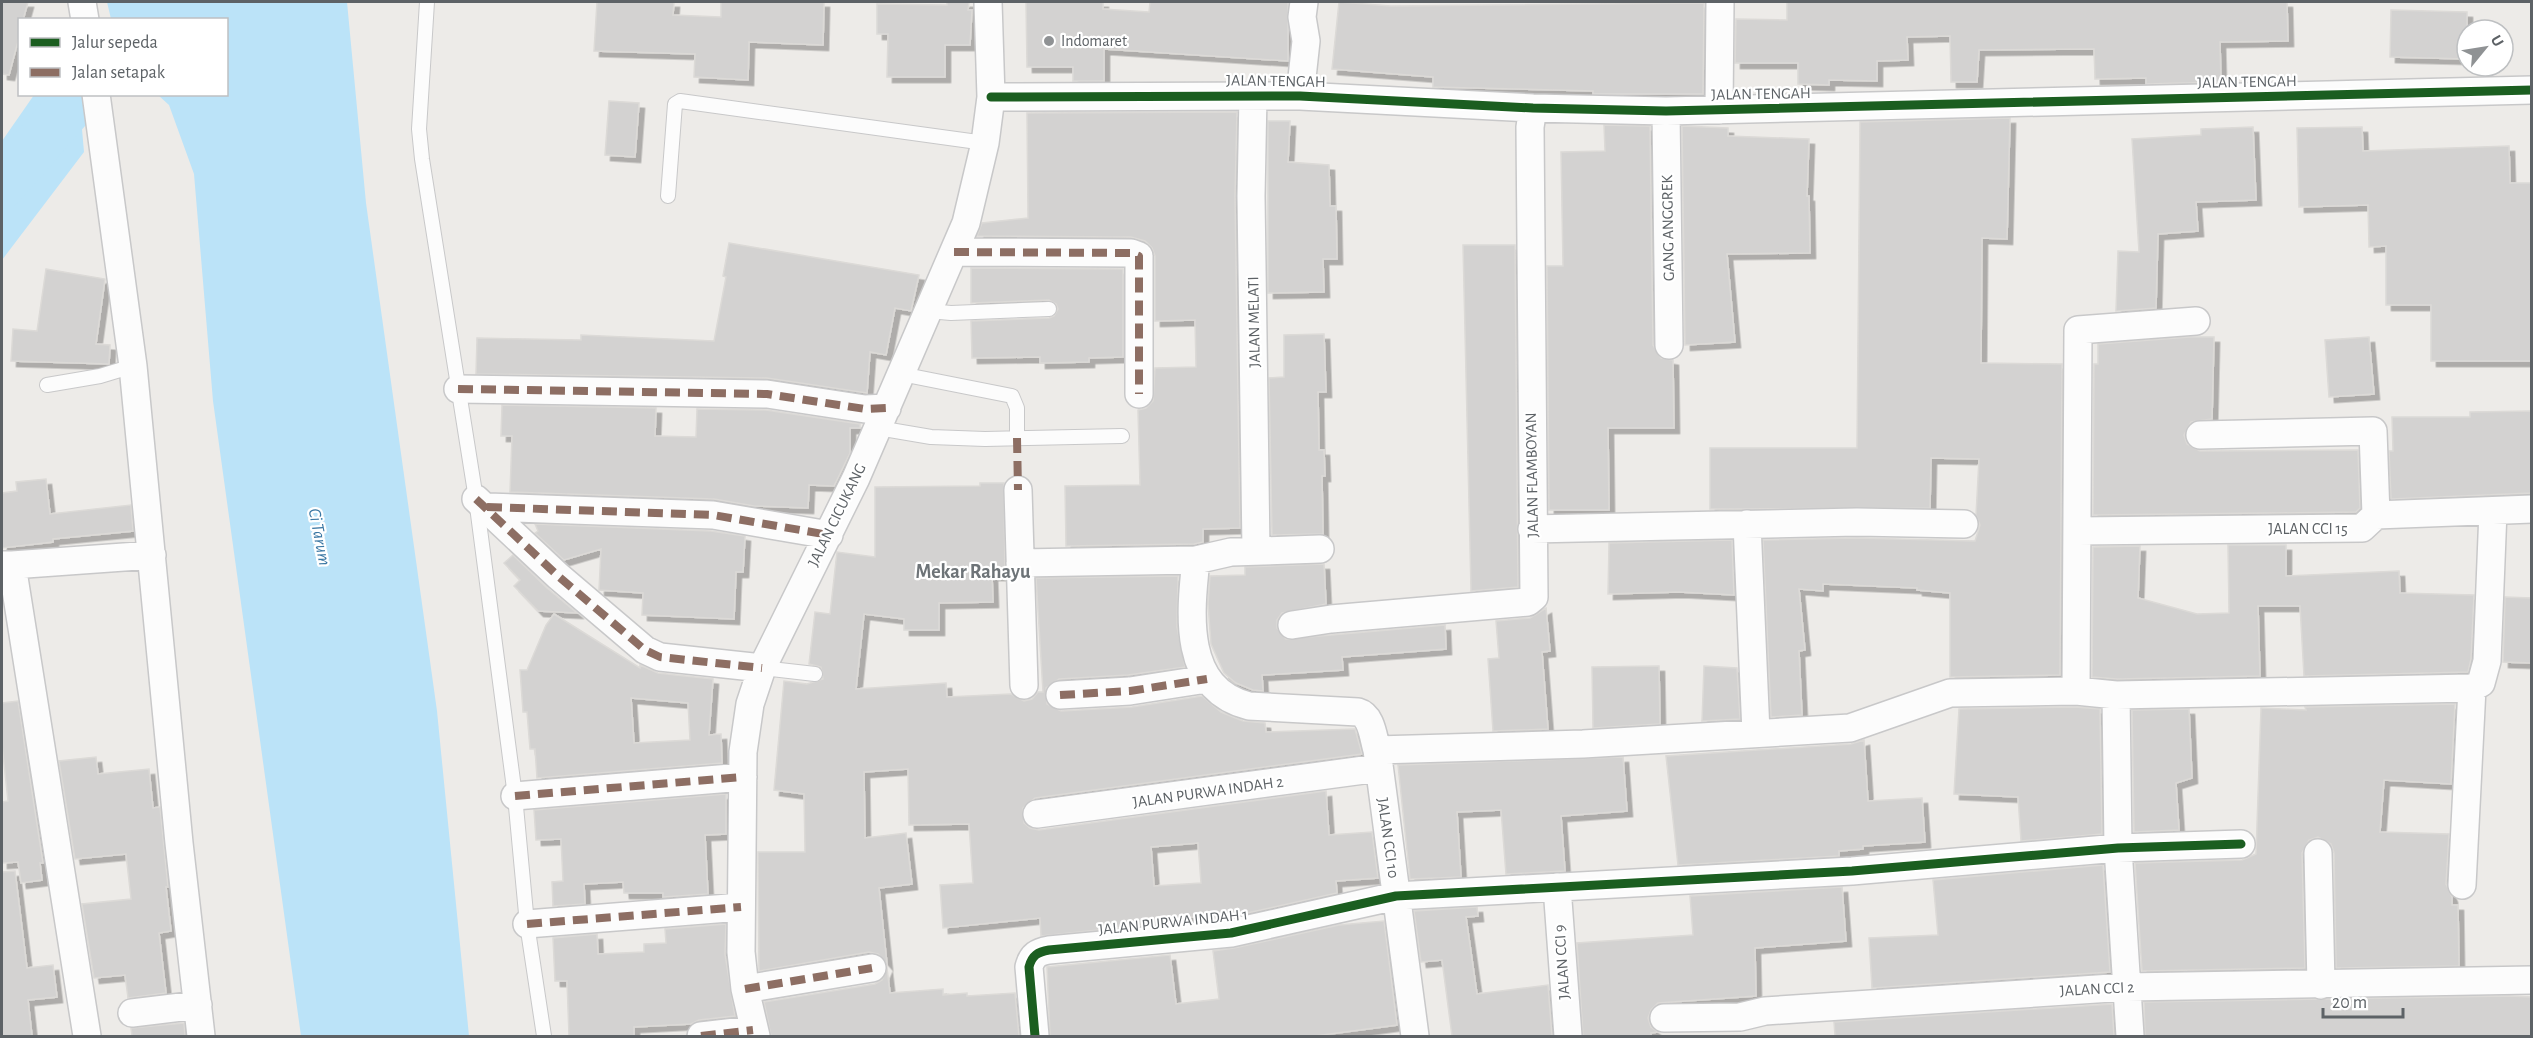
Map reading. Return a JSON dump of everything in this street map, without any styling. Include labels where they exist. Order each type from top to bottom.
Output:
[{"type":"street","points":[[82,2],[85,18]]},
{"type":"street","name":"JALAN CICUKANG","points":[[754,1033],[745,989],[741,952],[743,777],[748,714],[762,668],[829,535],[883,418],[966,224],[985,143],[991,96],[988,2]]},
{"type":"street","points":[[1300,96],[1306,41],[1302,17],[1304,2]]},
{"type":"street","points":[[1306,41],[1318,21],[1319,2]]},
{"type":"street","points":[[1719,110],[1720,2]]},
{"type":"street","name":"JALAN TENGAH","points":[[991,96],[1300,96],[1533,108],[1666,111],[2532,90]]},
{"type":"street","name":"JALAN MELATI","points":[[1254,95],[1251,196],[1256,550]]},
{"type":"street","points":[[96,96],[115,219],[133,366],[179,843],[201,1036]]},
{"type":"street","name":"JALAN FLAMBOYAN","points":[[1292,625],[1331,619],[1528,602],[1534,597],[1530,127],[1533,108]]},
{"type":"street","name":"GANG ANGGREK","points":[[1666,111],[1669,345]]},
{"type":"street","points":[[954,252],[1136,254],[1141,260],[1139,394]]},
{"type":"street","points":[[2076,691],[2078,330],[2081,327],[2196,321]]},
{"type":"street","points":[[458,389],[768,394],[865,408],[883,418]]},
{"type":"street","points":[[2200,435],[2373,431],[2376,515]]},
{"type":"street","points":[[1018,490],[1024,685]]},
{"type":"street","points":[[481,503],[712,516],[829,535]]},
{"type":"street","points":[[481,503],[558,576],[645,650],[660,657],[762,668]]},
{"type":"street","name":"JALAN CCI 15","points":[[2078,531],[2362,528],[2376,515],[2532,509]]},
{"type":"street","points":[[2462,885],[2472,688],[2481,683],[2487,661],[2493,511]]},
{"type":"street","points":[[1532,529],[1747,524],[1964,524]]},
{"type":"street","points":[[1747,524],[1755,733]]},
{"type":"street","points":[[1020,563],[1196,560],[1256,550],[1320,549]]},
{"type":"street","points":[[87,1036],[7,565],[152,555]]},
{"type":"street","points":[[1196,560],[1192,599],[1194,648],[1207,680],[1221,694],[1234,702],[1249,706],[1363,713],[1370,723],[1378,759]]},
{"type":"street","points":[[1060,695],[1130,691],[1207,680]]},
{"type":"street","name":"JALAN PURWA INDAH 2","points":[[1037,814],[1378,759],[1850,728],[1950,693],[2076,691],[2116,695],[2472,688]]},
{"type":"street","points":[[2116,695],[2118,848],[2130,1036]]},
{"type":"street","name":"JALAN CCI 10","points":[[1378,759],[1396,896],[1408,1036]]},
{"type":"street","points":[[515,796],[743,777]]},
{"type":"street","points":[[1396,896],[1907,868],[2118,848],[2241,844]]},
{"type":"street","points":[[2318,853],[2321,985]]},
{"type":"street","name":"JALAN CCI 9","points":[[1557,887],[1568,1036]]},
{"type":"street","name":"JALAN PURWA INDAH 1","points":[[1035,1036],[1029,967],[1031,958],[1040,951],[1231,933],[1396,896]]},
{"type":"street","points":[[527,924],[741,908]]},
{"type":"street","points":[[745,989],[872,968]]},
{"type":"street","name":"JALAN CCI 2","points":[[1664,1018],[1740,1017],[1776,1010],[2127,987],[2532,980]]},
{"type":"street","points":[[132,1013],[198,1005]]},
{"type":"street","points":[[701,1036],[754,1033]]},
{"type":"lane","points":[[427,2],[419,129],[458,389],[481,503],[515,796],[527,924],[544,1036]]},
{"type":"lane","points":[[668,196],[675,104],[680,101],[985,143]]},
{"type":"lane","points":[[929,311],[951,313],[1049,309]]},
{"type":"lane","points":[[47,385],[100,376],[133,366]]},
{"type":"lane","points":[[901,374],[1012,396],[1017,408],[1017,438]]},
{"type":"lane","points":[[883,418],[931,437],[1122,436]]},
{"type":"lane","points":[[762,668],[814,674]]},
{"type":"water","name":"Ci Tarum","points":[[107,2],[347,2],[366,203],[437,711],[469,1036],[301,1036],[213,401],[194,174],[169,105],[159,96],[228,96],[228,18],[111,18]]},
{"type":"water","points":[[33,96],[79,96],[84,152],[2,260],[2,141]]},
{"type":"building","points":[[2,2],[28,2],[24,18],[18,18],[18,41],[9,75],[2,74]]},
{"type":"building","points":[[597,2],[674,2],[673,15],[721,17],[721,2],[824,2],[823,45],[749,42],[748,80],[694,77],[695,54],[594,51]]},
{"type":"building","points":[[947,2],[969,2],[968,10],[972,10],[970,45],[945,45],[945,77],[887,77],[888,34],[877,34],[877,4],[947,5]]},
{"type":"building","points":[[1026,2],[1103,2],[1103,9],[1149,12],[1150,2],[1288,2],[1288,61],[1104,49],[1104,81],[1073,81],[1073,67],[1027,67]]},
{"type":"building","points":[[1339,2],[1391,6],[1704,3],[1703,94],[1593,94],[1593,91],[1433,87],[1433,77],[1332,69]]},
{"type":"building","points":[[1787,2],[2287,2],[2288,41],[2220,42],[2221,82],[2146,84],[2146,78],[2095,79],[2094,49],[1979,50],[1977,82],[1951,82],[1950,36],[1907,37],[1908,60],[1877,61],[1877,81],[1829,80],[1829,85],[1798,84],[1798,63],[1735,63],[1736,19],[1787,20]]},
{"type":"building","points":[[2391,10],[2467,12],[2467,18],[2455,18],[2455,59],[2390,57]]},
{"type":"building","points":[[609,101],[639,103],[635,157],[605,155]]},
{"type":"building","points":[[1237,112],[1235,196],[1240,528],[1203,529],[1203,542],[1194,544],[1066,546],[1065,486],[1140,485],[1138,410],[1146,408],[1153,401],[1155,368],[1196,367],[1195,320],[1155,321],[1155,256],[1152,248],[1145,241],[1131,237],[977,236],[982,223],[1028,218],[1027,113]]},
{"type":"building","points":[[2010,118],[2007,239],[1982,238],[1981,363],[2062,364],[2060,675],[1950,677],[1950,593],[1917,590],[1917,588],[1823,584],[1823,591],[1799,589],[1805,650],[1799,651],[1802,715],[1771,717],[1763,540],[1857,538],[1975,541],[1980,525],[1976,515],[1979,459],[1931,458],[1930,508],[1710,509],[1710,448],[1857,448],[1860,122]]},
{"type":"building","points":[[1268,121],[1290,121],[1288,162],[1329,165],[1330,206],[1336,206],[1337,259],[1323,259],[1324,292],[1268,293]]},
{"type":"building","points":[[1604,125],[1650,126],[1653,345],[1661,358],[1673,360],[1674,428],[1608,428],[1609,510],[1549,510],[1547,266],[1563,266],[1561,152],[1605,151]]},
{"type":"building","points":[[1682,126],[1728,128],[1728,136],[1809,139],[1807,196],[1809,196],[1810,253],[1727,254],[1735,342],[1685,345]]},
{"type":"building","points":[[2253,127],[2256,200],[2196,202],[2198,231],[2158,234],[2156,308],[2116,311],[2118,251],[2139,252],[2132,139],[2201,135],[2201,129]]},
{"type":"building","points":[[2362,127],[2363,151],[2509,146],[2510,183],[2532,183],[2532,361],[2431,361],[2431,305],[2386,305],[2386,246],[2369,247],[2368,205],[2299,207],[2297,128]]},
{"type":"building","points":[[729,243],[919,275],[911,311],[895,308],[886,355],[870,352],[867,393],[767,378],[476,374],[477,338],[581,340],[581,335],[714,341],[726,277],[723,276]]},
{"type":"building","points":[[1463,245],[1515,245],[1518,587],[1471,591]]},
{"type":"building","points":[[971,268],[1123,269],[1123,357],[1089,358],[1089,362],[1040,363],[1040,357],[972,358],[971,321],[1049,318],[1054,316],[1058,309],[1056,304],[1049,300],[971,303]]},
{"type":"building","points":[[46,269],[105,279],[96,344],[110,345],[109,364],[11,361],[13,329],[37,331]]},
{"type":"building","points":[[1324,334],[1326,392],[1318,392],[1319,450],[1324,450],[1325,476],[1322,476],[1323,534],[1272,535],[1269,378],[1284,377],[1284,335]]},
{"type":"building","points":[[2214,337],[2212,419],[2191,422],[2184,435],[2187,444],[2200,451],[2358,450],[2360,508],[2356,512],[2093,515],[2094,364],[2098,364],[2098,344]]},
{"type":"building","points":[[2369,337],[2374,394],[2329,397],[2325,340]]},
{"type":"building","points":[[502,405],[656,408],[655,436],[696,437],[697,409],[766,410],[860,424],[860,428],[850,428],[850,453],[834,486],[809,485],[808,508],[754,506],[714,499],[510,492],[512,436],[501,436]]},
{"type":"building","points":[[2532,411],[2532,493],[2391,499],[2389,451],[2393,451],[2392,417],[2470,417],[2470,412]]},
{"type":"building","points":[[46,479],[50,514],[131,505],[133,531],[53,539],[53,542],[2,548],[2,493],[17,491],[16,482]]},
{"type":"building","points":[[980,483],[1004,483],[1005,575],[992,575],[993,602],[939,603],[939,630],[904,630],[904,619],[864,614],[856,689],[946,683],[947,697],[1011,694],[1024,701],[1032,699],[1038,692],[1043,692],[1036,578],[1178,576],[1177,627],[1185,667],[1128,675],[1059,679],[1046,688],[1047,704],[1061,711],[1132,707],[1202,696],[1221,712],[1243,721],[1265,723],[1266,732],[1355,729],[1362,754],[1035,798],[1023,808],[1024,823],[1030,828],[1039,830],[1326,791],[1329,835],[1372,832],[1378,878],[1336,881],[1337,893],[1229,917],[1165,919],[1166,923],[1041,936],[1040,918],[943,928],[940,885],[973,883],[969,824],[909,825],[908,769],[864,772],[865,838],[906,833],[912,884],[879,888],[887,964],[878,954],[869,952],[759,971],[758,852],[805,852],[804,794],[774,790],[784,681],[807,684],[823,679],[821,667],[809,664],[815,612],[830,614],[837,552],[875,557],[875,487],[980,486]],"holes":[[[1198,843],[1201,883],[1154,886],[1151,847]]]},
{"type":"building","points":[[535,524],[711,531],[745,536],[743,572],[736,572],[734,619],[642,615],[643,593],[599,590],[601,549],[564,560],[535,533],[538,531]]},
{"type":"building","points":[[1732,540],[1734,595],[1679,592],[1608,594],[1609,543]]},
{"type":"building","points":[[2228,545],[2286,545],[2286,576],[2399,571],[2400,593],[2474,595],[2471,659],[2468,672],[2304,676],[2300,606],[2258,606],[2260,676],[2117,679],[2092,677],[2093,547],[2140,546],[2138,598],[2197,614],[2229,613]]},
{"type":"building","points":[[513,555],[577,613],[538,611],[514,586],[520,580],[504,563]]},
{"type":"building","points":[[1324,564],[1326,604],[1282,613],[1277,620],[1277,628],[1286,639],[1445,625],[1446,649],[1342,657],[1343,670],[1262,675],[1263,691],[1253,690],[1236,683],[1224,673],[1211,644],[1208,604],[1210,576],[1245,575],[1245,567]]},
{"type":"building","points":[[2505,597],[2532,598],[2532,663],[2503,662]]},
{"type":"building","points":[[1546,608],[1550,651],[1542,652],[1548,729],[1493,731],[1488,659],[1499,658],[1496,621],[1530,618]]},
{"type":"building","points":[[554,614],[640,668],[640,665],[658,673],[713,679],[709,735],[721,734],[722,763],[537,778],[535,749],[530,749],[527,712],[523,712],[520,670],[527,670],[546,625]],"holes":[[[631,698],[688,703],[690,740],[634,743]]]},
{"type":"building","points":[[1659,666],[1660,724],[1593,728],[1592,667]]},
{"type":"building","points":[[1704,666],[1737,668],[1740,719],[1702,721]]},
{"type":"building","points":[[18,701],[43,863],[40,863],[42,880],[21,883],[18,862],[2,863],[2,802],[8,801],[2,745],[2,703]]},
{"type":"building","points":[[2455,704],[2451,784],[2384,780],[2380,832],[2449,834],[2446,884],[2452,897],[2452,905],[2458,905],[2459,966],[2336,968],[2334,853],[2331,844],[2318,837],[2309,840],[2302,853],[2305,968],[2142,971],[2135,863],[2242,860],[2256,854],[2261,708],[2306,710],[2305,707]]},
{"type":"building","points":[[2075,707],[2100,709],[2102,834],[2021,841],[2018,797],[1954,794],[1959,709]]},
{"type":"building","points":[[2189,709],[2192,778],[2176,783],[2179,830],[2134,832],[2132,710]]},
{"type":"building","points":[[1864,740],[1868,801],[1922,798],[1925,842],[1863,846],[1863,849],[1839,851],[1839,856],[1678,865],[1666,756],[1851,744]]},
{"type":"building","points":[[96,757],[98,774],[149,769],[153,808],[160,807],[168,887],[166,887],[171,931],[159,933],[166,993],[128,998],[125,975],[94,978],[82,904],[131,899],[126,854],[75,859],[59,761]]},
{"type":"building","points":[[1623,757],[1627,811],[1561,816],[1565,871],[1506,874],[1501,810],[1457,812],[1461,877],[1410,879],[1398,765]]},
{"type":"building","points":[[726,794],[726,834],[705,835],[708,894],[663,897],[663,893],[624,893],[623,882],[584,884],[585,904],[553,906],[552,882],[563,881],[561,839],[536,840],[534,810]]},
{"type":"building","points":[[2103,865],[2110,972],[1872,988],[1869,938],[1938,935],[1933,880]]},
{"type":"building","points":[[15,871],[27,968],[53,965],[57,997],[28,1000],[32,1036],[2,1036],[2,872]]},
{"type":"building","points":[[1842,887],[1846,941],[1755,948],[1756,996],[1658,1003],[1651,1010],[1648,1018],[1651,1027],[1658,1032],[1651,1033],[1651,1036],[1583,1036],[1577,943],[1693,935],[1690,896]]},
{"type":"building","points":[[1477,907],[1478,916],[1466,917],[1477,994],[1548,985],[1552,1036],[1452,1036],[1442,960],[1421,962],[1414,911]]},
{"type":"building","points":[[1384,921],[1397,1025],[1315,1036],[1050,1036],[1047,967],[1170,955],[1176,1004],[1219,999],[1213,951],[1339,925]]},
{"type":"building","points":[[726,924],[725,954],[735,1016],[699,1020],[691,1024],[634,1027],[634,1036],[569,1036],[567,981],[555,981],[553,938],[597,934],[598,954],[644,952],[644,944],[666,943],[665,929]]},
{"type":"building","points":[[887,968],[890,993],[943,989],[943,995],[1015,993],[1019,1036],[771,1036],[764,1002],[875,984],[882,980]]},
{"type":"building","points":[[2532,997],[2532,1036],[2145,1036],[2144,1002]]},
{"type":"building","points":[[2112,1004],[2114,1036],[1835,1036],[1834,1022]]},
{"type":"building","points":[[184,1023],[185,1036],[132,1036],[131,1028]]},
{"type":"waterway","points":[[2,185],[79,96]]},
{"type":"marked path","points":[[954,252],[1131,253],[1139,256],[1139,394]]},
{"type":"marked path","points":[[458,389],[767,394],[865,409],[887,408]]},
{"type":"marked path","points":[[1017,438],[1018,490]]},
{"type":"marked path","points":[[476,499],[558,576],[645,650],[660,657],[762,668]]},
{"type":"marked path","points":[[487,507],[713,515],[829,535]]},
{"type":"marked path","points":[[1060,695],[1130,691],[1207,679]]},
{"type":"marked path","points":[[515,796],[743,777]]},
{"type":"marked path","points":[[527,924],[741,907]]},
{"type":"marked path","points":[[745,989],[872,968]]},
{"type":"marked path","points":[[701,1036],[753,1030]]},
{"type":"cycle path","points":[[991,97],[1300,96],[1533,108],[1666,111],[2532,90]]},
{"type":"cycle path","points":[[1035,1036],[1029,967],[1036,955],[1049,950],[1231,933],[1396,896],[1852,871],[2118,848],[2241,844]]},
{"type":"place","name":"Indomaret","points":[[1049,41]]},
{"type":"district","name":"Mekar Rahayu","points":[[973,572]]}]
